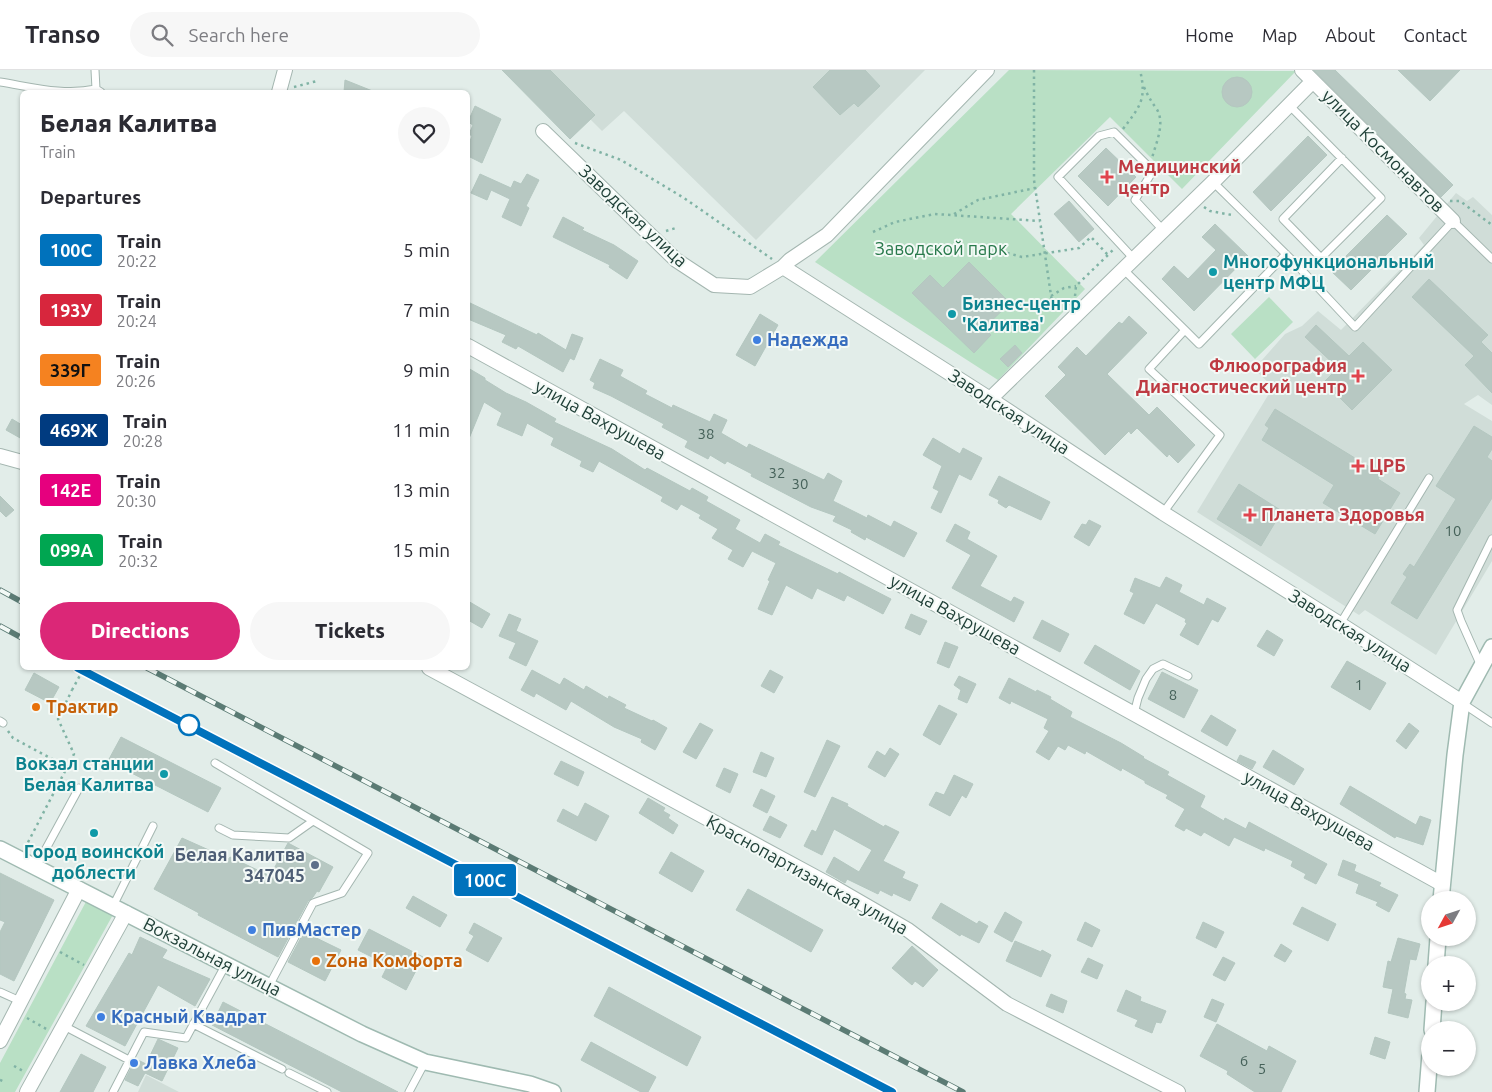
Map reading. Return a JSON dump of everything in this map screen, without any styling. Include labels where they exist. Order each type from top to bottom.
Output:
[{"type":"main road","points":[[1442,891],[1462,702],[1492,647]]},
{"type":"main road","name":"Вокзальная улица","points":[[0,850],[362,1034],[425,1062],[530,1084],[553,1092]]},
{"type":"main road","points":[[1427,1092],[1428,1076]]},
{"type":"street","points":[[280,90],[285,70]]},
{"type":"street","points":[[783,267],[790,260],[827,235],[987,70]]},
{"type":"street","name":"улица Космонавтов","points":[[1302,70],[1453,221]]},
{"type":"street","name":"улица Космонавтов","points":[[990,399],[1213,182],[1313,81]]},
{"type":"street","name":"Заводская улица","points":[[543,131],[676,260],[714,285],[750,287],[783,267],[990,399],[1162,513],[1462,702]]},
{"type":"street","name":"улица Вахрушева","points":[[470,347],[1442,884]]},
{"type":"street","points":[[0,456],[20,461]]},
{"type":"street","name":"Краснопартизанская улица","points":[[433,670],[832,886],[908,930],[1006,1004],[1178,1092]]},
{"type":"street","points":[[0,1041],[79,889]]},
{"type":"street","points":[[27,1092],[94,971],[119,910]]},
{"type":"lane","points":[[95,70],[98,90]]},
{"type":"lane","points":[[0,82],[53,90]]},
{"type":"lane","name":"улица Космонавтов","points":[[1289,105],[1342,158],[1381,198],[1321,258],[1283,219],[1342,158]]},
{"type":"lane","points":[[1164,230],[1135,200],[1152,174],[1151,169],[1114,132],[1099,136],[1058,177],[1119,244],[1128,264],[1199,344],[1286,254]]},
{"type":"lane","points":[[1213,182],[1286,254],[1355,327],[1453,221],[1492,259]]},
{"type":"lane","points":[[1162,513],[1220,435],[1149,369],[1185,330]]},
{"type":"lane","points":[[1340,624],[1429,478]]},
{"type":"lane","points":[[1482,666],[1457,610],[1492,539]]},
{"type":"lane","points":[[1134,714],[1138,698],[1153,668],[1163,664],[1188,676]]},
{"type":"lane","name":"Заводская улица","points":[[1462,702],[1492,722]]},
{"type":"lane","points":[[215,763],[368,853],[342,893],[313,902],[269,986]]},
{"type":"lane","points":[[36,868],[79,788]]},
{"type":"lane","points":[[219,828],[233,835],[289,838],[313,821]]},
{"type":"lane","points":[[119,910],[153,826]]},
{"type":"lane","points":[[113,1092],[144,1032],[186,1038],[226,964]]},
{"type":"lane","points":[[0,992],[18,1006]]},
{"type":"lane","points":[[193,1024],[327,1092]]},
{"type":"lane","points":[[61,1031],[129,1060]]},
{"type":"lane","points":[[409,1092],[425,1062]]},
{"type":"path","points":[[1034,70],[1034,180],[1053,308]]},
{"type":"path","points":[[1140,70],[1144,87],[1151,103],[1157,109],[1161,125],[1152,159]]},
{"type":"path","points":[[286,90],[317,81]]},
{"type":"path","points":[[1123,130],[1141,104],[1144,87]]},
{"type":"path","points":[[569,141],[622,160],[684,198],[783,267]]},
{"type":"path","points":[[954,215],[978,200],[1035,188]]},
{"type":"path","points":[[1431,200],[1460,201],[1492,225]]},
{"type":"path","points":[[873,232],[894,222],[935,214],[1040,221]]},
{"type":"path","points":[[982,246],[1022,257],[1079,248],[1091,237],[1108,255]]},
{"type":"path","points":[[1051,296],[1064,288],[1076,286],[1119,244]]},
{"type":"path","points":[[1075,297],[1076,286]]},
{"type":"path","points":[[18,859],[74,754],[58,718],[83,670]]},
{"type":"path","points":[[2,722],[13,738],[67,767]]},
{"type":"path","points":[[49,946],[94,971]]},
{"type":"path","points":[[18,1006],[61,1031]]},
{"type":"path","points":[[0,1080],[5,1082]]},
{"type":"shaded area","points":[[541,70],[925,70],[756,240],[624,111],[602,131]]},
{"type":"shaded area","name":"ЦРБ","points":[[1456,193],[1467,201],[1473,197],[1492,215],[1492,405],[1478,395],[1464,404],[1492,421],[1492,561],[1436,655],[1365,610],[1359,615],[1197,512],[1273,387],[1254,369],[1285,334],[1302,326],[1318,311],[1341,330],[1424,245],[1419,238]]},
{"type":"shaded area","points":[[146,1075],[179,1092],[138,1092]]},
{"type":"green space","name":"Заводской парк","points":[[1009,70],[1296,71],[1182,189],[1110,117],[1011,214],[1085,289],[998,380],[815,262]]},
{"type":"green space","points":[[1269,297],[1293,322],[1255,359],[1231,334]]},
{"type":"green space","points":[[89,896],[115,911],[15,1092],[0,1092],[0,1063]]},
{"type":"building","points":[[502,70],[550,70],[595,115],[570,139]]},
{"type":"building","points":[[830,70],[865,70],[880,86],[858,107],[854,103],[840,115],[813,87]]},
{"type":"building","points":[[1314,70],[1335,70],[1453,185],[1441,197]]},
{"type":"building","points":[[1398,70],[1460,70],[1430,101]]},
{"type":"building","points":[[1237,77],[1248,81],[1252,92],[1248,103],[1237,107],[1226,103],[1222,92],[1226,81]]},
{"type":"building","points":[[345,80],[370,90],[344,90]]},
{"type":"building","points":[[475,106],[501,119],[482,163],[470,157],[470,141],[472,136],[470,132],[473,125],[470,123],[470,117]]},
{"type":"building","points":[[1308,136],[1327,155],[1271,211],[1253,192]]},
{"type":"building","name":"Медицинский центр","points":[[1106,148],[1136,177],[1108,206],[1078,176]]},
{"type":"building","points":[[480,174],[511,188],[514,181],[521,184],[527,174],[539,180],[526,206],[529,208],[521,226],[502,217],[510,199],[491,190],[487,200],[471,193]]},
{"type":"building","points":[[1069,201],[1094,229],[1079,242],[1054,214]]},
{"type":"building","points":[[1387,215],[1407,234],[1351,290],[1331,271]]},
{"type":"building","points":[[563,217],[584,228],[582,230],[614,245],[638,261],[627,279],[609,267],[610,265],[553,237]]},
{"type":"building","name":"Многофункциональный центр МФЦ","points":[[1215,224],[1248,256],[1194,311],[1162,279],[1174,266],[1188,279],[1216,250],[1202,237]]},
{"type":"building","points":[[969,262],[1010,303],[984,328],[991,335],[974,353],[912,293],[930,275],[943,288]]},
{"type":"building","points":[[1429,279],[1488,335],[1481,342],[1492,353],[1492,393],[1465,365],[1474,356],[1412,297]]},
{"type":"building","points":[[470,303],[537,335],[538,333],[566,350],[572,334],[583,338],[574,360],[570,358],[563,372],[518,346],[516,349],[502,342],[506,335],[470,320]]},
{"type":"building","name":"Надежда","points":[[760,314],[778,325],[755,366],[736,355]]},
{"type":"building","points":[[1129,316],[1147,333],[1107,374],[1149,415],[1157,407],[1195,445],[1178,463],[1169,454],[1167,457],[1137,428],[1131,434],[1129,431],[1105,455],[1045,396],[1066,375],[1058,367],[1077,347],[1086,356],[1119,322],[1122,324]]},
{"type":"building","name":"Флюорография Диагностический центр","points":[[1316,325],[1349,356],[1363,342],[1392,370],[1352,410],[1324,382],[1338,368],[1305,337]]},
{"type":"building","points":[[1015,345],[1022,353],[1008,367],[1000,359]]},
{"type":"building","points":[[600,359],[623,370],[620,376],[647,391],[645,394],[672,408],[673,405],[710,422],[714,414],[727,420],[721,433],[747,448],[749,444],[824,480],[828,473],[842,481],[833,501],[867,518],[868,515],[891,527],[894,521],[917,533],[904,557],[866,537],[865,540],[851,532],[852,530],[833,521],[836,516],[811,507],[751,476],[752,474],[727,461],[725,464],[710,455],[708,459],[685,447],[688,441],[662,427],[664,424],[593,388],[595,383],[590,380]]},
{"type":"building","points":[[470,369],[506,393],[556,419],[554,422],[612,449],[645,470],[647,468],[690,491],[692,488],[708,497],[706,501],[740,520],[735,529],[760,543],[765,534],[780,542],[778,545],[838,574],[839,572],[891,599],[883,614],[847,595],[844,601],[817,588],[812,599],[786,585],[772,615],[758,609],[776,563],[752,551],[743,567],[728,559],[733,550],[712,538],[718,529],[699,518],[701,515],[681,504],[677,510],[661,501],[663,497],[599,461],[593,472],[580,466],[582,461],[551,445],[554,438],[527,423],[522,436],[497,425],[502,413],[484,402],[470,436]]},
{"type":"building","points":[[1275,409],[1381,474],[1378,479],[1400,493],[1375,534],[1323,503],[1334,485],[1262,440],[1269,428],[1265,425]]},
{"type":"building","points":[[12,419],[20,424],[20,438],[6,430]]},
{"type":"building","points":[[1474,426],[1492,437],[1492,449],[1487,457],[1492,461],[1492,498],[1417,619],[1391,603],[1407,577],[1403,574],[1410,564],[1414,567],[1456,499],[1436,486]]},
{"type":"building","points":[[933,438],[960,454],[963,448],[982,458],[971,480],[959,474],[941,513],[931,508],[939,491],[933,488],[942,466],[923,455]]},
{"type":"building","points":[[999,476],[1050,502],[1041,520],[1009,505],[1006,508],[998,503],[999,500],[989,495]]},
{"type":"building","name":"Планета Здоровья","points":[[1239,484],[1282,511],[1261,546],[1217,519]]},
{"type":"building","points":[[0,496],[14,510],[6,517],[0,511]]},
{"type":"building","points":[[1089,520],[1101,526],[1089,546],[1074,537],[1082,524],[1086,525]]},
{"type":"building","points":[[955,524],[970,532],[967,539],[997,556],[980,586],[1011,602],[1014,597],[1024,602],[1014,622],[952,588],[971,555],[946,541]]},
{"type":"building","points":[[1166,577],[1182,585],[1179,592],[1204,605],[1207,598],[1226,608],[1218,622],[1212,619],[1198,645],[1180,635],[1187,623],[1185,622],[1186,619],[1156,603],[1144,624],[1124,614],[1134,593],[1130,591],[1135,578],[1160,588]]},
{"type":"building","points":[[470,602],[490,614],[482,628],[470,621]]},
{"type":"building","points":[[509,614],[521,619],[516,631],[538,641],[526,666],[509,658],[516,643],[499,636]]},
{"type":"building","points":[[911,614],[927,621],[920,635],[905,628]]},
{"type":"building","points":[[1042,620],[1069,634],[1060,652],[1033,638]]},
{"type":"building","points":[[1267,630],[1283,640],[1274,656],[1257,646]]},
{"type":"building","points":[[945,642],[958,647],[949,668],[937,663]]},
{"type":"building","points":[[1095,645],[1140,671],[1130,690],[1084,663]]},
{"type":"building","points":[[1347,661],[1386,683],[1370,710],[1331,687]]},
{"type":"building","points":[[532,670],[560,685],[564,678],[584,690],[586,686],[608,699],[609,696],[626,705],[624,708],[667,728],[655,750],[641,742],[642,739],[614,727],[571,701],[566,710],[536,693],[534,697],[521,690]]},
{"type":"building","points":[[770,670],[783,677],[774,693],[761,686]]},
{"type":"building","points":[[1162,672],[1198,690],[1184,718],[1148,699]]},
{"type":"building","points":[[34,673],[59,687],[50,703],[25,690]]},
{"type":"building","points":[[959,676],[976,684],[967,703],[958,699],[961,690],[954,685]]},
{"type":"building","points":[[1009,678],[1036,692],[1037,690],[1051,697],[1050,699],[1072,712],[1070,717],[1121,743],[1169,772],[1167,775],[1205,796],[1200,807],[1224,821],[1225,818],[1246,829],[1249,822],[1327,864],[1316,884],[1304,878],[1306,874],[1291,866],[1293,861],[1265,848],[1264,851],[1234,837],[1229,846],[1204,832],[1201,836],[1186,828],[1184,831],[1175,826],[1185,809],[1166,798],[1168,795],[1145,783],[1145,781],[1122,768],[1121,771],[1086,751],[1085,754],[1068,745],[1065,750],[1058,746],[1049,760],[1036,752],[1049,731],[1044,728],[1048,719],[1011,701],[1010,704],[999,698]]},
{"type":"building","points":[[939,705],[957,714],[940,745],[923,735]]},
{"type":"building","points":[[1211,715],[1236,730],[1227,746],[1201,731]]},
{"type":"building","points":[[700,723],[713,730],[696,759],[683,752]]},
{"type":"building","points":[[1409,723],[1419,731],[1406,749],[1396,741]]},
{"type":"building","name":"Вокзал станции Белая Калитва","points":[[121,737],[221,788],[208,812],[108,761]]},
{"type":"building","points":[[827,740],[840,746],[815,797],[804,792]]},
{"type":"building","points":[[890,748],[899,754],[885,777],[868,767],[877,751],[885,756]]},
{"type":"building","points":[[1273,750],[1304,769],[1294,785],[1263,767]]},
{"type":"building","points":[[761,752],[774,758],[766,777],[753,772]]},
{"type":"building","points":[[1240,755],[1256,762],[1252,769],[1237,761]]},
{"type":"building","points":[[561,761],[584,772],[578,786],[554,774]]},
{"type":"building","points":[[724,768],[738,774],[730,793],[716,786]]},
{"type":"building","points":[[954,775],[973,784],[966,798],[962,795],[950,816],[929,805],[936,792],[944,795]]},
{"type":"building","points":[[1350,786],[1416,825],[1420,816],[1431,820],[1423,845],[1396,836],[1395,838],[1340,804]]},
{"type":"building","points":[[761,789],[775,796],[767,813],[753,806]]},
{"type":"building","points":[[832,797],[848,804],[847,806],[884,827],[885,825],[899,832],[883,861],[905,872],[902,878],[918,885],[910,901],[893,893],[892,896],[880,890],[878,894],[847,879],[845,883],[826,872],[834,857],[859,872],[872,850],[834,829],[822,855],[804,846],[812,830],[816,832]]},
{"type":"building","points":[[648,798],[665,808],[663,811],[670,815],[668,818],[678,825],[673,834],[639,813]]},
{"type":"building","points":[[585,803],[609,816],[596,841],[557,821],[563,809],[578,817]]},
{"type":"building","points":[[770,816],[787,825],[780,838],[763,830]]},
{"type":"building","points":[[182,838],[229,859],[230,857],[270,876],[288,843],[333,867],[319,892],[317,891],[308,901],[278,957],[198,915],[199,913],[154,889]]},
{"type":"building","points":[[671,852],[704,871],[692,892],[659,873]]},
{"type":"building","points":[[1343,860],[1356,865],[1354,871],[1381,883],[1379,886],[1398,895],[1389,912],[1376,905],[1378,902],[1356,893],[1359,884],[1338,875]]},
{"type":"building","points":[[0,873],[54,900],[14,981],[0,974],[0,932],[5,922],[0,920]]},
{"type":"building","points":[[748,889],[823,930],[811,952],[736,910]]},
{"type":"building","points":[[413,896],[447,915],[440,927],[406,908]]},
{"type":"building","points":[[941,903],[977,924],[979,921],[988,926],[979,943],[961,934],[960,936],[932,918]]},
{"type":"building","points":[[1302,907],[1336,924],[1328,941],[1293,924]]},
{"type":"building","points":[[1005,912],[1022,922],[1012,942],[994,932]]},
{"type":"building","points":[[1085,922],[1100,930],[1092,947],[1077,940]]},
{"type":"building","points":[[1203,922],[1224,932],[1216,948],[1196,938]]},
{"type":"building","points":[[474,923],[502,938],[488,962],[466,950],[474,936],[469,933]]},
{"type":"building","points":[[369,929],[423,957],[406,990],[382,977],[388,965],[358,950]]},
{"type":"building","points":[[304,932],[341,950],[325,981],[288,962]]},
{"type":"building","points":[[140,937],[167,950],[162,958],[210,979],[195,1006],[158,985],[125,1046],[86,1026],[129,953],[132,955]]},
{"type":"building","points":[[1398,938],[1420,944],[1416,960],[1410,959],[1404,993],[1406,994],[1405,999],[1412,1000],[1408,1018],[1388,1013],[1393,989],[1383,987],[1388,961],[1391,962]]},
{"type":"building","points":[[1015,941],[1051,955],[1041,977],[1006,961]]},
{"type":"building","points":[[1281,944],[1292,951],[1285,962],[1274,956]]},
{"type":"building","points":[[912,946],[938,970],[923,987],[915,981],[912,985],[892,968]]},
{"type":"building","points":[[1223,957],[1235,963],[1225,981],[1213,975]]},
{"type":"building","points":[[1088,958],[1103,965],[1097,979],[1081,972]]},
{"type":"building","points":[[609,987],[701,1037],[687,1066],[594,1016]]},
{"type":"building","points":[[1126,990],[1141,997],[1140,1001],[1166,1011],[1161,1023],[1156,1022],[1152,1033],[1135,1026],[1138,1020],[1117,1011]]},
{"type":"building","points":[[1051,994],[1067,1001],[1063,1013],[1046,1006]]},
{"type":"building","points":[[1212,999],[1224,1004],[1216,1022],[1204,1017]]},
{"type":"building","points":[[223,1002],[398,1092],[342,1092],[212,1025]]},
{"type":"building","points":[[1217,1024],[1267,1051],[1269,1046],[1296,1061],[1281,1092],[1255,1092],[1227,1074],[1228,1071],[1200,1056]]},
{"type":"building","points":[[1375,1037],[1390,1042],[1385,1059],[1370,1054]]},
{"type":"building","points":[[158,1039],[178,1048],[162,1081],[145,1073],[138,1086],[125,1080],[136,1059],[146,1064]]},
{"type":"building","points":[[591,1042],[656,1077],[648,1092],[641,1092],[581,1060]]},
{"type":"building","points":[[81,1054],[106,1067],[93,1092],[60,1092]]},
{"type":"railway","points":[[0,590],[20,601]]},
{"type":"railway","points":[[0,626],[20,637]]},
{"type":"railway","points":[[82,670],[892,1092]]},
{"type":"railway","points":[[151,670],[963,1092]]},
{"type":"train","name":"100C","points":[[82,670],[892,1092]]},
{"type":"place","name":"Медицинский центр","points":[[1107,177]]},
{"type":"place","name":"Многофункциональный центр МФЦ","points":[[1213,272]]},
{"type":"place","name":"Бизнес-центр 'Калитва'","points":[[952,314]]},
{"type":"place","name":"Надежда","points":[[757,340]]},
{"type":"place","name":"Флюорография Диагностический центр","points":[[1358,376]]},
{"type":"place","name":"ЦРБ","points":[[1358,466]]},
{"type":"place","name":"Планета Здоровья","points":[[1250,515]]},
{"type":"place","name":"Трактир","points":[[36,707]]},
{"type":"place","name":"Вокзал станции Белая Калитва","points":[[164,774]]},
{"type":"place","name":"Город воинской доблести","points":[[94,833]]},
{"type":"place","name":"Белая Калитва 347045","points":[[315,865]]},
{"type":"place","name":"ПивМастер","points":[[252,930]]},
{"type":"place","name":"Zона Комфорта","points":[[316,961]]},
{"type":"place","name":"Красный Квадрат","points":[[101,1017]]},
{"type":"place","name":"Лавка Хлеба","points":[[134,1063]]}]
